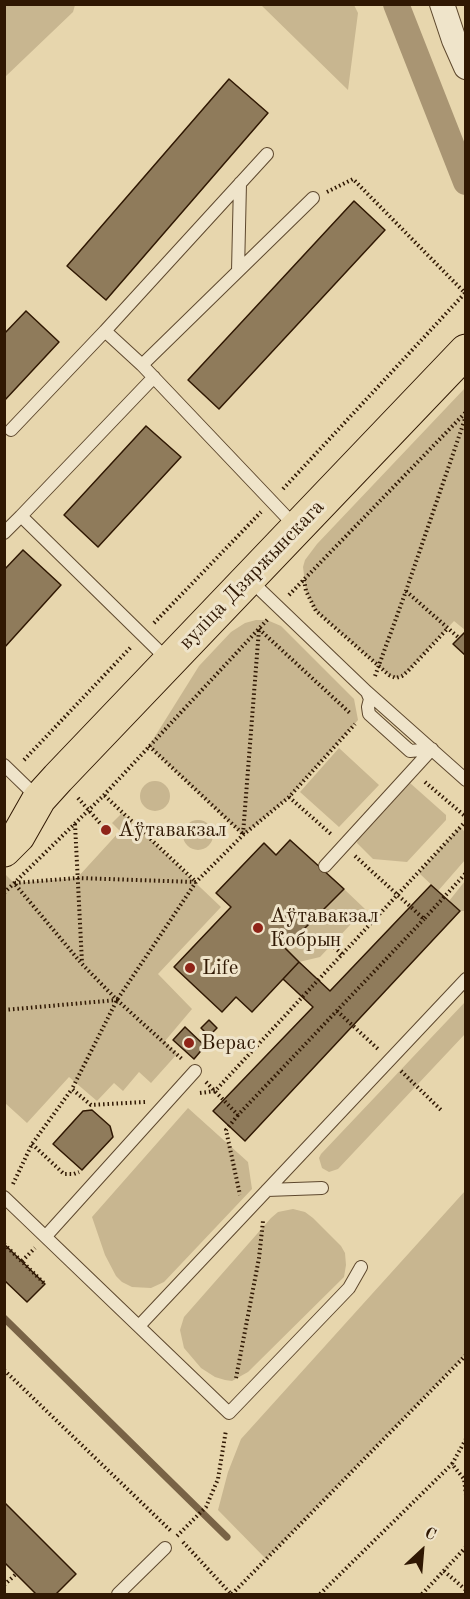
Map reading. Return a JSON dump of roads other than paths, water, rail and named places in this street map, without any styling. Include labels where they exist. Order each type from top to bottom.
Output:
[{"type":"main road","name":"вуліца Дзяржынскага","points":[[49,788],[465,351]]},
{"type":"main road","points":[[4,821],[49,788]]},
{"type":"main road","points":[[4,850],[18,836],[49,788]]},
{"type":"street","points":[[442,4],[465,67]]},
{"type":"lane","points":[[12,430],[267,154]]},
{"type":"lane","points":[[238,271],[240,183]]},
{"type":"lane","points":[[142,365],[313,198]]},
{"type":"lane","points":[[105,331],[154,377],[297,528]]},
{"type":"lane","points":[[4,533],[154,377]]},
{"type":"lane","points":[[21,516],[170,662]]},
{"type":"lane","points":[[248,579],[367,692],[465,780]]},
{"type":"lane","points":[[325,866],[432,749]]},
{"type":"lane","points":[[8,768],[49,788]]},
{"type":"lane","points":[[139,1326],[465,979]]},
{"type":"lane","points":[[46,1236],[195,1071]]},
{"type":"lane","points":[[267,1190],[322,1188]]},
{"type":"lane","points":[[5,1198],[229,1413],[348,1288],[361,1267]]},
{"type":"lane","points":[[118,1594],[165,1548]]},
{"type":"waterway","points":[[396,4],[466,182]]},
{"type":"waterway","points":[[4,1318],[227,1537]]},
{"type":"place","name":"Аўтавакзал","points":[[106,830]]},
{"type":"place","name":"Аўтавакзал Кобрын","points":[[258,928]]},
{"type":"place","name":"Life","points":[[190,968]]},
{"type":"place","name":"Верас","points":[[189,1043]]}]
